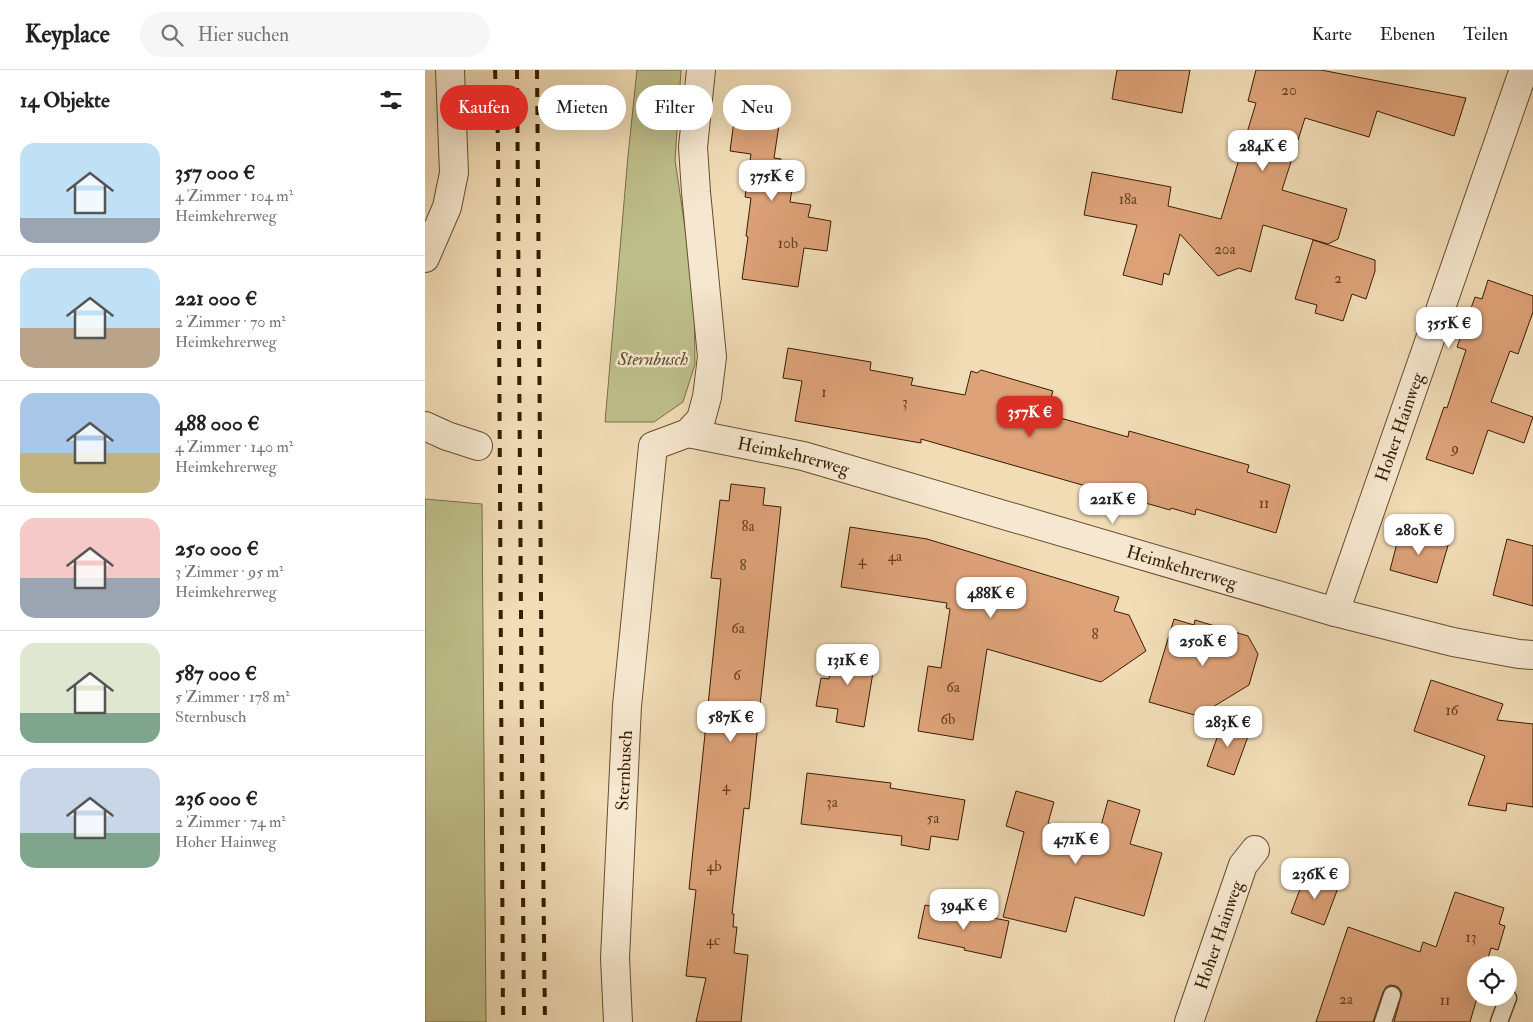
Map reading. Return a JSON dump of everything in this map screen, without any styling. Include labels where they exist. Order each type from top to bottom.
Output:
[{"type":"street","points":[[425,258],[447,207],[455,173],[451,70]]},
{"type":"street","points":[[688,433],[701,419],[707,397],[712,357],[693,147],[701,70]]},
{"type":"street","name":"Hoher Hainweg","points":[[1335,612],[1525,72]]},
{"type":"street","points":[[425,426],[447,436],[478,446]]},
{"type":"street","name":"Heimkehrerweg","points":[[688,433],[803,456],[1335,612],[1453,642],[1533,655]]},
{"type":"street","name":"Sternbusch","points":[[618,1022],[615,958],[627,706],[653,446],[688,433]]},
{"type":"street","name":"Hoher Hainweg","points":[[1189,1022],[1243,865],[1255,850]]},
{"type":"lane","points":[[1383,1022],[1392,995]]},
{"type":"lane","points":[[1499,1022],[1505,1006]]},
{"type":"green space","name":"Sternbusch","points":[[637,70],[681,70],[680,85],[636,85],[636,130],[677,130],[675,160],[694,289],[695,364],[683,402],[654,422],[605,422]]},
{"type":"green space","points":[[425,499],[482,504],[486,1022],[425,1022]]},
{"type":"building","points":[[1117,70],[1190,70],[1182,113],[1112,99]]},
{"type":"building","points":[[1256,70],[1321,70],[1466,98],[1454,136],[1377,111],[1369,137],[1305,118],[1282,190],[1347,209],[1338,239],[1328,244],[1263,225],[1251,272],[1239,268],[1218,276],[1180,234],[1169,275],[1164,273],[1162,285],[1123,275],[1137,225],[1084,215],[1092,172],[1171,187],[1168,206],[1221,219],[1256,103],[1248,101]]},
{"type":"building","points":[[733,130],[778,130],[774,158],[781,159],[778,181],[793,183],[790,202],[811,205],[808,217],[831,221],[827,251],[804,248],[798,287],[742,279],[751,198],[745,197],[751,154],[730,151]]},
{"type":"building","points":[[1313,240],[1375,260],[1375,271],[1366,299],[1352,294],[1343,321],[1315,313],[1317,305],[1295,299]]},
{"type":"building","points":[[1488,280],[1533,296],[1533,312],[1518,354],[1510,351],[1491,402],[1533,417],[1524,443],[1488,430],[1473,474],[1426,459],[1444,407],[1447,408],[1466,350],[1457,347],[1475,297],[1482,299]]},
{"type":"building","points":[[788,348],[871,362],[870,370],[913,378],[911,385],[965,395],[971,371],[977,373],[981,370],[1053,391],[1046,414],[1128,437],[1129,431],[1249,465],[1247,472],[1290,485],[1276,533],[1196,509],[1195,515],[1171,508],[1170,510],[921,439],[921,443],[795,421],[802,381],[783,378]]},
{"type":"building","points":[[731,484],[765,488],[763,505],[781,507],[749,809],[744,808],[732,914],[734,914],[733,927],[737,927],[734,953],[748,955],[741,1022],[696,1022],[706,978],[686,976],[696,890],[689,889],[721,579],[711,578],[720,500],[729,501]]},
{"type":"building","points":[[850,527],[927,539],[1119,597],[1114,611],[1129,615],[1146,651],[1101,682],[987,649],[973,740],[918,731],[928,666],[941,668],[950,609],[946,608],[947,603],[841,587]]},
{"type":"building","points":[[1401,528],[1449,542],[1437,583],[1390,570]]},
{"type":"building","points":[[1507,539],[1533,546],[1533,606],[1493,595]]},
{"type":"building","points":[[1174,619],[1194,625],[1195,620],[1248,636],[1258,654],[1249,685],[1198,716],[1149,702]]},
{"type":"building","points":[[834,648],[876,654],[864,727],[836,722],[838,709],[816,706],[821,678],[829,679]]},
{"type":"building","points":[[1431,680],[1503,704],[1497,720],[1533,724],[1533,807],[1507,803],[1506,811],[1468,805],[1485,756],[1414,731]]},
{"type":"building","points":[[1223,721],[1250,731],[1234,775],[1207,766]]},
{"type":"building","points":[[807,773],[891,783],[890,788],[965,800],[958,840],[931,836],[929,850],[901,845],[902,836],[801,824]]},
{"type":"building","points":[[1016,791],[1054,802],[1048,823],[1098,837],[1108,800],[1140,810],[1130,844],[1162,853],[1144,916],[1075,897],[1066,932],[1003,917],[1024,832],[1006,826]]},
{"type":"building","points":[[1305,876],[1338,888],[1324,925],[1291,913]]},
{"type":"building","points":[[1455,892],[1504,908],[1499,924],[1505,926],[1498,950],[1491,948],[1489,956],[1467,956],[1467,1006],[1475,1006],[1470,1022],[1394,1022],[1402,993],[1396,986],[1390,985],[1383,992],[1373,1022],[1316,1022],[1348,927],[1420,952],[1423,942],[1436,947]]},
{"type":"building","points":[[925,905],[1009,921],[1001,958],[918,938]]},
{"type":"railway","points":[[495,70],[498,139],[503,1022]]},
{"type":"railway","points":[[517,70],[524,1022]]},
{"type":"railway","points":[[537,70],[545,1022]]}]
